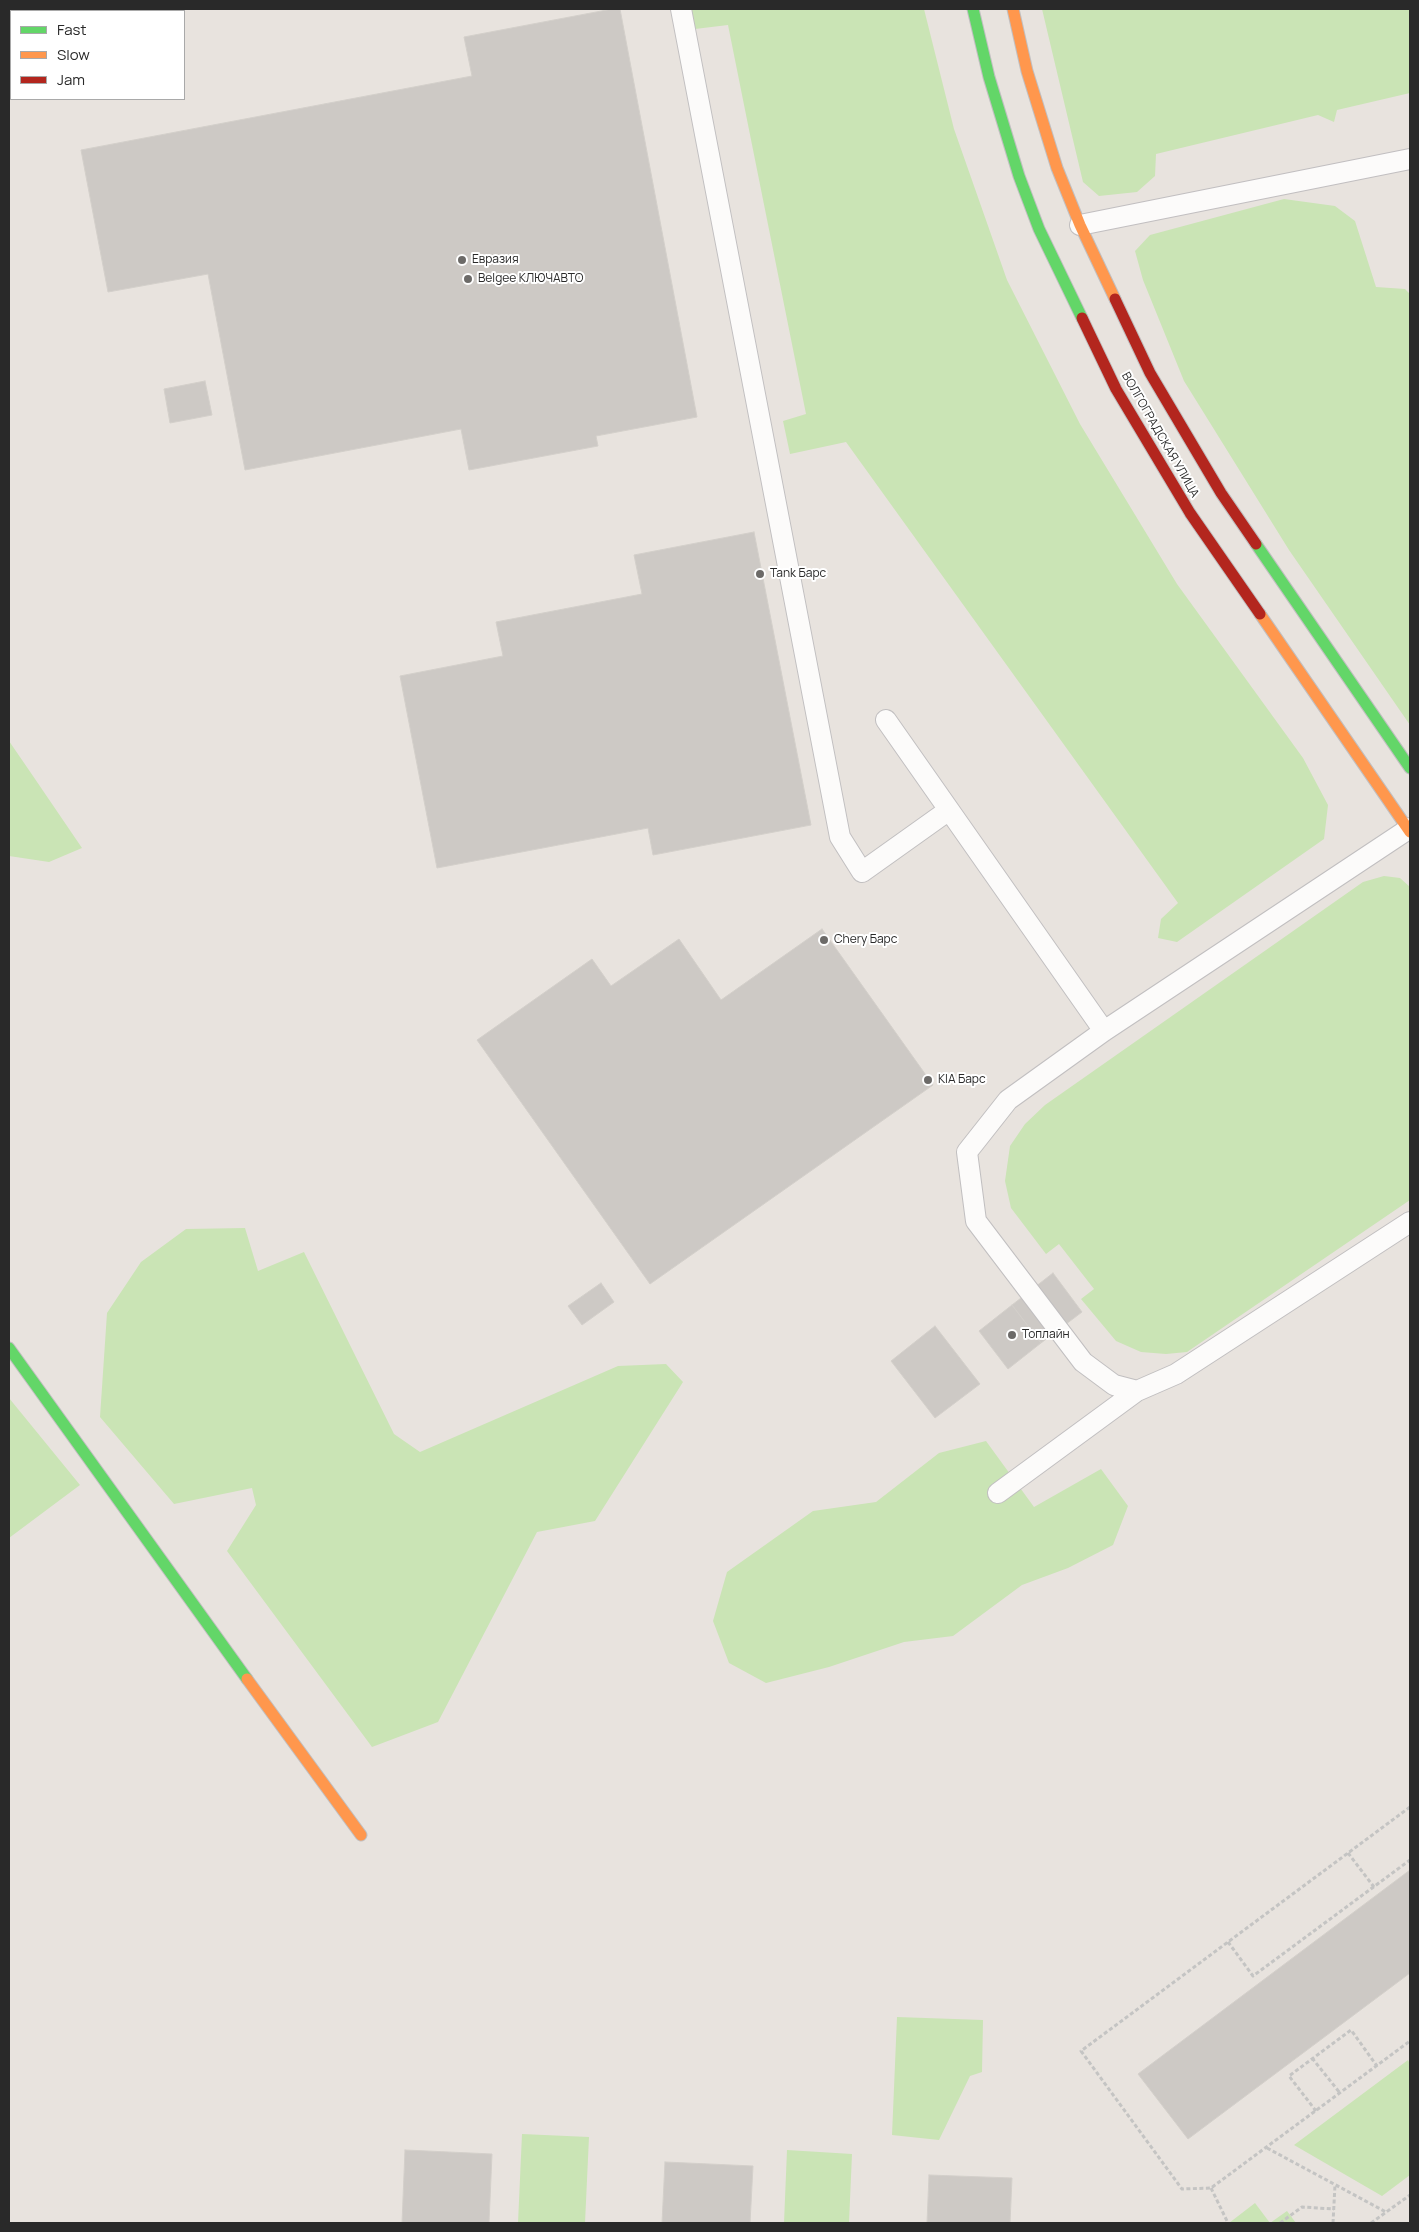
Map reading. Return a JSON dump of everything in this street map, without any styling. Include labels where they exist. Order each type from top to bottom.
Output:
[{"type":"main road","name":"ВОЛГОГРАДСКАЯ УЛИЦА","points":[[973,9],[989,77],[1039,229],[1116,389],[1190,513],[1410,830]]},
{"type":"main road","name":"ВОЛГОГРАДСКАЯ УЛИЦА","points":[[1013,9],[1027,72],[1057,168],[1080,226],[1150,373],[1217,485],[1410,768]]},
{"type":"main road","points":[[9,1348],[117,1502],[361,1835]]},
{"type":"lane","points":[[681,9],[840,837],[862,872],[949,810]]},
{"type":"lane","points":[[1080,226],[1410,159]]},
{"type":"lane","points":[[886,720],[1104,1031]]},
{"type":"lane","points":[[1137,1391],[1114,1385],[1083,1362],[976,1221],[967,1152],[1008,1100],[1104,1031],[1410,830]]},
{"type":"lane","points":[[998,1494],[1137,1391],[1176,1374],[1410,1222]]},
{"type":"path","points":[[1410,1808],[1081,2051],[1182,2189],[1211,2188],[1410,2042]]},
{"type":"path","points":[[1348,1853],[1374,1887]]},
{"type":"path","points":[[1228,1942],[1253,1976],[1410,1860]]},
{"type":"path","points":[[1316,2111],[1289,2076],[1312,2058],[1351,2030],[1377,2066]]},
{"type":"path","points":[[1312,2058],[1340,2094]]},
{"type":"path","points":[[1266,2148],[1386,2212]]},
{"type":"path","points":[[1333,2223],[1336,2185]]},
{"type":"path","points":[[1211,2188],[1228,2223]]},
{"type":"path","points":[[1371,2223],[1410,2195]]},
{"type":"path","points":[[1280,2223],[1302,2207],[1334,2209]]},
{"type":"green space","points":[[690,9],[924,9],[954,129],[1007,280],[1080,424],[1177,584],[1303,758],[1328,805],[1324,839],[1177,942],[1158,938],[1161,919],[1178,903],[846,442],[790,454],[783,421],[806,414],[728,25],[695,29]]},
{"type":"green space","points":[[1042,9],[1410,9],[1410,93],[1337,110],[1334,122],[1318,115],[1156,154],[1155,176],[1137,192],[1099,196],[1083,182]]},
{"type":"green space","points":[[1284,199],[1335,206],[1355,221],[1376,287],[1405,289],[1410,294],[1410,725],[1289,550],[1184,381],[1143,280],[1135,251],[1150,235]]},
{"type":"green space","points":[[9,741],[82,848],[49,862],[9,856]]},
{"type":"green space","points":[[1384,876],[1400,878],[1410,887],[1410,1200],[1187,1352],[1166,1354],[1141,1352],[1116,1341],[1081,1299],[1094,1289],[1059,1244],[1046,1254],[1011,1208],[1005,1181],[1010,1146],[1025,1124],[1045,1105],[1363,882]]},
{"type":"green space","points":[[245,1228],[258,1271],[304,1252],[394,1434],[420,1452],[618,1366],[666,1364],[683,1382],[595,1521],[537,1532],[438,1722],[372,1747],[227,1551],[256,1505],[252,1488],[174,1504],[100,1417],[107,1313],[141,1262],[186,1229]]},
{"type":"green space","points":[[9,1398],[80,1485],[9,1538]]},
{"type":"green space","points":[[986,1441],[1034,1507],[1101,1469],[1128,1506],[1113,1545],[1068,1568],[1022,1585],[953,1636],[904,1642],[829,1667],[766,1683],[729,1663],[713,1621],[727,1572],[813,1511],[876,1502],[939,1453]]},
{"type":"green space","points":[[897,2017],[983,2020],[982,2072],[970,2076],[939,2140],[892,2135]]},
{"type":"green space","points":[[1408,2060],[1410,2064],[1410,2175],[1382,2196],[1294,2145]]},
{"type":"green space","points":[[522,2134],[589,2137],[585,2223],[518,2223]]},
{"type":"green space","points":[[787,2150],[852,2154],[849,2223],[784,2223]]},
{"type":"green space","points":[[1255,2203],[1270,2223],[1229,2223]]},
{"type":"green space","points":[[1287,2211],[1296,2223],[1270,2223]]},
{"type":"building","points":[[620,9],[697,417],[596,436],[598,446],[469,470],[461,429],[245,470],[208,274],[108,292],[81,150],[472,76],[464,37]]},
{"type":"building","points":[[205,381],[212,415],[170,423],[164,389]]},
{"type":"building","points":[[754,532],[811,825],[653,855],[648,828],[437,868],[400,676],[503,656],[496,622],[642,594],[634,555]]},
{"type":"building","points":[[822,929],[933,1085],[650,1284],[477,1040],[592,959],[611,986],[679,939],[721,1000]]},
{"type":"building","points":[[1053,1273],[1082,1312],[1041,1343],[1012,1305]]},
{"type":"building","points":[[601,1283],[614,1302],[582,1325],[568,1306]]},
{"type":"building","points":[[1012,1305],[1041,1343],[1008,1369],[979,1331]]},
{"type":"building","points":[[935,1326],[980,1384],[935,1418],[891,1361]]},
{"type":"building","points":[[1410,1870],[1410,1973],[1188,2139],[1138,2074]]},
{"type":"building","points":[[405,2150],[492,2154],[489,2223],[402,2223]]},
{"type":"building","points":[[665,2162],[753,2166],[750,2223],[662,2223]]},
{"type":"building","points":[[929,2175],[1012,2178],[1010,2223],[927,2223]]},
{"type":"traffic: fast","points":[[973,9],[989,77],[1019,176],[1039,229],[1082,318]]},
{"type":"traffic: fast","points":[[1256,544],[1410,768]]},
{"type":"traffic: fast","points":[[9,1348],[247,1679]]},
{"type":"traffic: slow","points":[[1013,9],[1027,71],[1057,168],[1080,225],[1115,299]]},
{"type":"traffic: slow","points":[[1260,614],[1410,832]]},
{"type":"traffic: slow","points":[[247,1679],[361,1835]]},
{"type":"traffic: jam","points":[[1115,299],[1150,373],[1221,493],[1256,544]]},
{"type":"traffic: jam","points":[[1082,318],[1116,389],[1190,513],[1260,614]]},
{"type":"place","name":"Евразия","points":[[462,260]]},
{"type":"place","name":"Belgee КЛЮЧАВТО","points":[[468,279]]},
{"type":"place","name":"Tank Барс","points":[[760,574]]},
{"type":"place","name":"Chery Барс","points":[[824,940]]},
{"type":"place","name":"KIA Барс","points":[[928,1080]]},
{"type":"place","name":"Топлайн","points":[[1012,1335]]}]
